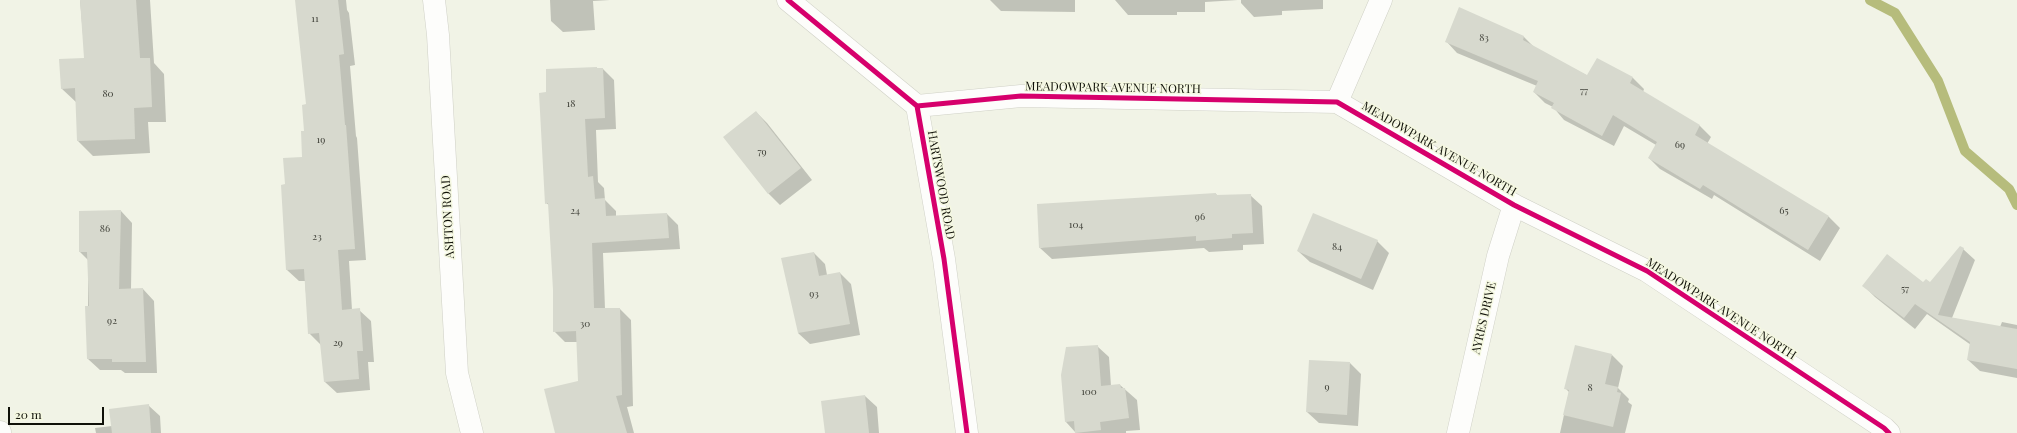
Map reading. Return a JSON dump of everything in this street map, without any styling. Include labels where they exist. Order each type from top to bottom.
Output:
[{"type":"street","name":"ASHTON ROAD","points":[[434,0],[438,43],[458,373],[472,433]]},
{"type":"street","points":[[788,0],[917,106]]},
{"type":"street","points":[[1337,102],[1381,0]]},
{"type":"street","name":"MEADOWPARK AVENUE NORTH","points":[[917,106],[1021,96],[1337,102],[1514,205],[1647,271],[1884,428],[1889,433]]},
{"type":"street","name":"HARTSWOOD ROAD","points":[[917,106],[944,259],[967,433]]},
{"type":"street","name":"AYRES DRIVE","points":[[1458,433],[1498,256],[1514,205]]},
{"type":"building","points":[[80,0],[136,0],[140,58],[150,58],[152,107],[134,108],[135,139],[77,141],[75,88],[61,89],[59,59],[84,58]]},
{"type":"building","points":[[295,0],[338,0],[344,54],[339,55],[346,125],[355,249],[338,250],[342,310],[360,308],[363,351],[357,351],[359,379],[324,382],[319,333],[308,334],[304,269],[286,270],[281,185],[285,184],[283,158],[302,157],[301,131],[304,131],[302,105],[306,104]]},
{"type":"building","points":[[1459,7],[1524,36],[1523,40],[1587,75],[1597,58],[1633,77],[1630,83],[1700,125],[1695,135],[1829,216],[1808,250],[1703,185],[1700,189],[1648,158],[1657,142],[1613,115],[1602,136],[1551,108],[1554,103],[1533,92],[1538,81],[1445,42]]},
{"type":"building","points":[[603,68],[605,118],[585,119],[588,177],[593,176],[595,199],[605,198],[606,216],[667,213],[669,238],[592,243],[594,308],[620,308],[622,395],[616,396],[627,433],[555,433],[544,389],[578,381],[576,331],[553,332],[553,290],[548,203],[545,204],[539,93],[546,92],[546,69]]},
{"type":"building","points":[[756,111],[801,168],[768,194],[723,137]]},
{"type":"building","points":[[1216,193],[1216,195],[1251,194],[1253,233],[1232,234],[1232,238],[1196,241],[1196,236],[1039,248],[1037,204]]},
{"type":"building","points":[[121,210],[119,289],[143,288],[146,362],[112,362],[112,359],[87,359],[85,306],[89,306],[87,252],[79,252],[79,211]]},
{"type":"building","points":[[1313,213],[1378,240],[1361,279],[1297,251]]},
{"type":"building","points":[[1960,246],[1964,248],[1938,315],[2017,329],[2017,369],[1967,360],[1970,342],[1915,304],[1904,318],[1862,286],[1887,254],[1923,282],[1926,279],[1930,282]]},
{"type":"building","points":[[814,252],[819,276],[840,272],[850,324],[798,333],[781,258]]},
{"type":"building","points":[[1098,345],[1101,386],[1120,384],[1121,388],[1125,388],[1129,418],[1100,422],[1101,430],[1075,433],[1074,421],[1065,422],[1061,375],[1066,347]]},
{"type":"building","points":[[1575,345],[1612,354],[1605,384],[1618,387],[1617,392],[1621,393],[1613,427],[1563,415],[1569,390],[1564,389]]},
{"type":"building","points":[[1309,360],[1350,362],[1347,415],[1306,412]]},
{"type":"building","points":[[865,395],[869,433],[825,433],[821,401]]},
{"type":"building","points":[[149,404],[151,433],[112,433],[109,409]]},
{"type":"waterway","points":[[1870,0],[1895,13],[1938,81],[1965,151],[2009,189],[2017,205]]},
{"type":"cycle path","points":[[788,0],[917,106],[944,259],[967,433]]},
{"type":"cycle path","points":[[917,106],[1021,96],[1337,102],[1514,205],[1647,271],[1884,428],[1889,433]]}]
